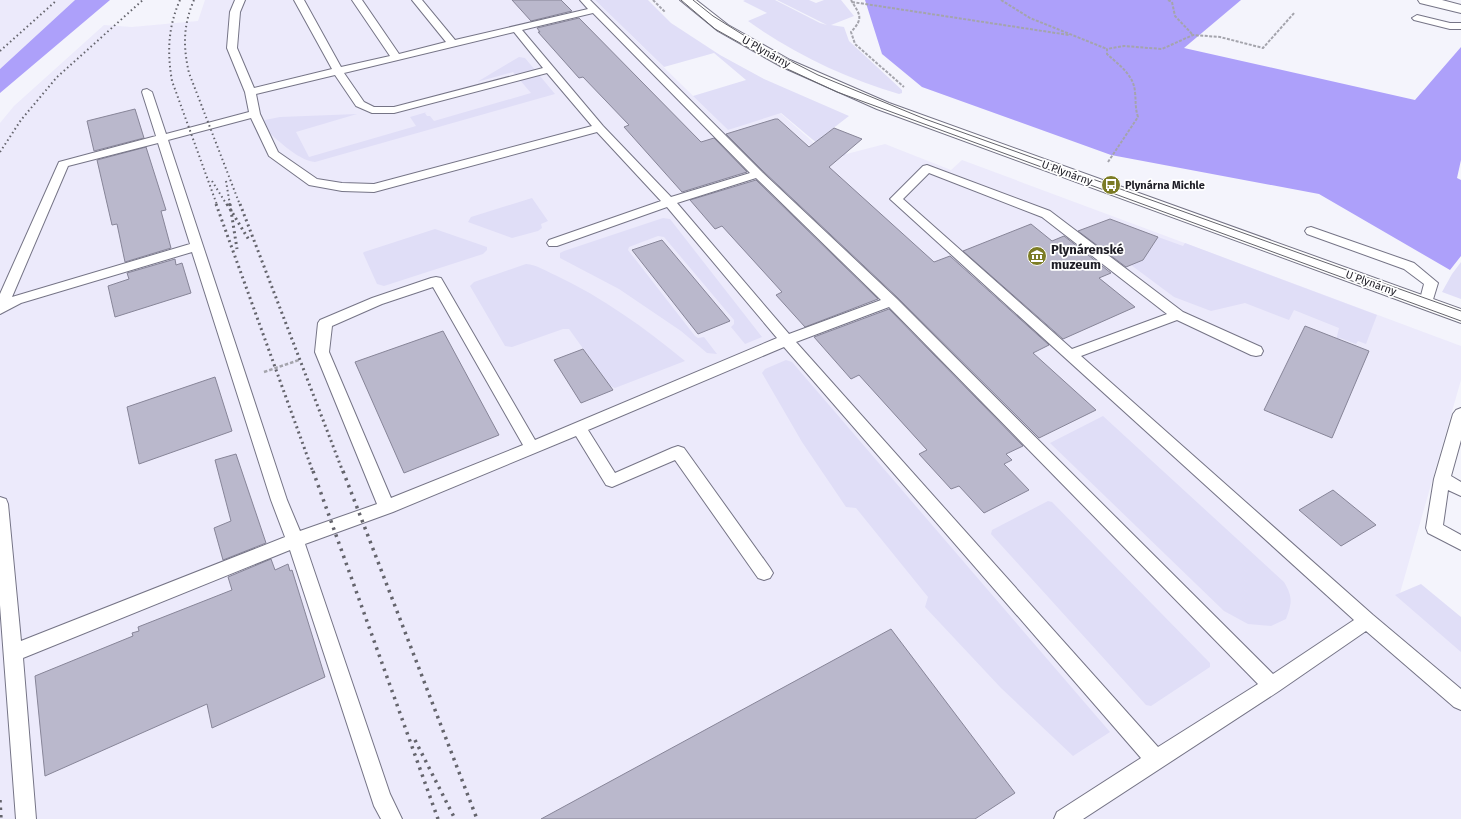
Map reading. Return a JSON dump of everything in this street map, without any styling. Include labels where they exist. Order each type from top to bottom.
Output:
[{"type":"street","name":"U Plynárny","points":[[686,0],[723,28],[785,64],[883,106],[1461,316]]},
{"type":"street","points":[[1425,0],[1461,9]]},
{"type":"lane","points":[[240,0],[235,12],[232,48],[250,92],[255,114],[273,154],[313,182],[342,187],[374,188],[599,128]]},
{"type":"lane","points":[[299,0],[338,71],[360,104],[372,110],[394,110],[550,69]]},
{"type":"lane","points":[[357,0],[396,58]]},
{"type":"lane","points":[[417,0],[453,44]]},
{"type":"lane","points":[[585,0],[758,174],[891,301],[1272,685]]},
{"type":"lane","points":[[250,92],[595,10]]},
{"type":"lane","points":[[1417,18],[1450,26],[1461,26]]},
{"type":"lane","points":[[516,29],[599,128],[669,202],[786,340],[1156,760]]},
{"type":"lane","points":[[147,92],[279,500],[295,540],[381,799],[392,819]]},
{"type":"lane","points":[[0,308],[63,164],[255,114]]},
{"type":"lane","points":[[1256,351],[1178,315],[1046,214],[927,168],[896,199],[1367,620],[1461,701]]},
{"type":"lane","points":[[553,243],[669,202],[758,174]]},
{"type":"lane","points":[[1311,231],[1409,266],[1431,283],[1426,303]]},
{"type":"lane","points":[[0,308],[16,300],[197,246]]},
{"type":"lane","points":[[386,507],[322,352],[325,323],[377,301],[436,281],[532,448]]},
{"type":"lane","points":[[13,653],[295,540],[386,507],[532,448],[786,340],[891,301]]},
{"type":"lane","points":[[1070,355],[1178,315]]},
{"type":"lane","points":[[1461,414],[1442,479],[1434,528],[1461,543]]},
{"type":"lane","points":[[579,428],[612,481],[678,452],[764,573]]},
{"type":"lane","points":[[1442,479],[1461,490]]},
{"type":"lane","points":[[0,504],[26,819]]},
{"type":"lane","points":[[1072,817],[1156,760],[1272,685],[1367,620]]},
{"type":"path","points":[[1001,0],[1030,18],[1069,35],[1107,49],[1124,46],[1162,49],[1193,35],[1220,37],[1263,48],[1295,12]]},
{"type":"path","points":[[1168,0],[1172,2],[1175,16],[1193,35]]},
{"type":"path","points":[[852,1],[860,16],[859,23],[850,32],[855,44],[922,103],[926,121]]},
{"type":"path","points":[[852,1],[1069,35]]},
{"type":"path","points":[[1106,165],[1138,117],[1134,106],[1135,91],[1130,77],[1107,54],[1107,49]]},
{"type":"path","points":[[241,380],[322,352]]},
{"type":"shaded area","points":[[0,0],[75,0],[0,69]]},
{"type":"shaded area","points":[[75,0],[110,0],[0,93],[0,69]]},
{"type":"shaded area","name":"Plynárna Michle","points":[[205,0],[595,0],[728,130],[778,111],[831,158],[885,144],[951,170],[962,160],[1461,346],[1461,380],[1400,593],[1461,645],[1461,819],[0,819],[0,123],[14,106],[104,25],[132,27],[198,21]]},
{"type":"shaded area","points":[[595,0],[648,0],[671,23],[720,55],[764,79],[849,116],[823,136],[851,148],[844,156],[831,155],[781,113],[728,130],[693,96],[746,80],[714,53],[664,67]]},
{"type":"shaded area","points":[[775,0],[820,23],[827,25],[777,0],[809,0],[816,3],[824,0],[841,0],[854,16],[831,25],[844,27],[849,41],[902,90],[902,93],[899,94],[879,88],[840,73],[783,44],[748,21],[767,13],[743,1]]},
{"type":"shaded area","points":[[865,0],[1241,0],[1184,48],[1415,100],[1461,47],[1461,160],[1457,178],[1461,180],[1461,256],[1450,270],[1319,194],[1111,155],[922,87],[882,54]]},
{"type":"shaded area","points":[[519,57],[525,58],[555,94],[315,162],[308,161],[294,153],[260,124],[265,120],[280,117],[357,114],[296,132],[309,157],[416,126],[410,117],[427,112],[425,113],[427,116],[430,116],[434,121],[531,93],[513,72],[477,82]]},
{"type":"shaded area","points":[[532,198],[548,221],[541,224],[542,228],[538,231],[512,238],[468,222],[471,217]]},
{"type":"shaded area","points":[[663,218],[670,219],[762,337],[745,344],[731,327],[734,324],[734,320],[664,237],[658,236],[629,247],[628,250],[695,336],[698,338],[704,337],[717,354],[707,353],[681,331],[619,289],[560,258],[560,253],[564,251]]},
{"type":"shaded area","points":[[435,229],[487,247],[487,250],[483,254],[384,286],[377,284],[363,253],[364,252]]},
{"type":"shaded area","points":[[1158,237],[1183,246],[1185,243],[1377,315],[1366,344],[1358,341],[1356,344],[1340,338],[1338,341],[1336,340],[1339,328],[1294,310],[1289,320],[1245,303],[1211,311],[1174,297],[1131,265],[1143,260]]},
{"type":"shaded area","points":[[1461,262],[1461,299],[1442,292]]},
{"type":"shaded area","points":[[526,264],[538,267],[590,293],[639,325],[685,361],[615,388],[610,386],[569,329],[563,329],[512,347],[505,346],[470,286],[474,282]]},
{"type":"shaded area","points":[[786,360],[792,362],[1110,732],[1073,756],[1001,688],[925,607],[928,597],[856,508],[846,507],[802,442],[762,373],[765,369]]},
{"type":"shaded area","points":[[1103,416],[1284,582],[1291,600],[1286,619],[1271,626],[1248,624],[1224,611],[1050,443]]},
{"type":"shaded area","points":[[1048,501],[1052,502],[1210,663],[1210,667],[1151,706],[1146,705],[991,534],[992,530]]},
{"type":"shaded area","points":[[1421,584],[1461,617],[1461,652],[1395,595]]},
{"type":"building","points":[[512,0],[561,0],[572,11],[531,21]]},
{"type":"building","points":[[579,18],[701,142],[714,138],[747,172],[682,192],[624,127],[629,125],[583,77],[579,78],[538,32],[540,32],[537,28]]},
{"type":"building","points":[[135,109],[144,138],[94,151],[87,121]]},
{"type":"building","points":[[778,119],[809,147],[834,128],[862,139],[829,167],[934,262],[950,256],[1049,345],[1033,353],[1096,410],[1039,438],[897,297],[763,171],[726,134]]},
{"type":"building","points":[[146,147],[166,210],[161,211],[171,248],[125,262],[117,224],[112,225],[97,160]]},
{"type":"building","points":[[756,180],[878,299],[805,327],[776,295],[782,292],[722,226],[715,229],[690,200]]},
{"type":"building","points":[[1110,219],[1158,237],[1143,260],[1126,267],[1078,231]]},
{"type":"building","points":[[1031,224],[1052,241],[1064,236],[1111,273],[1099,278],[1135,307],[1063,339],[963,251]]},
{"type":"building","points":[[662,240],[730,321],[698,334],[632,250]]},
{"type":"building","points":[[175,259],[176,265],[182,263],[191,293],[115,317],[108,286],[129,279],[127,273]]},
{"type":"building","points":[[889,309],[1023,446],[1006,454],[1012,460],[1004,464],[1029,490],[984,513],[959,486],[951,489],[919,454],[927,450],[859,375],[851,379],[814,337]]},
{"type":"building","points":[[1305,326],[1369,351],[1332,438],[1264,410]]},
{"type":"building","points":[[443,331],[499,435],[404,473],[355,362]]},
{"type":"building","points":[[583,349],[613,390],[581,403],[554,360]]},
{"type":"building","points":[[215,377],[232,431],[139,464],[127,407]]},
{"type":"building","points":[[236,454],[266,543],[223,560],[214,528],[231,521],[215,460]]},
{"type":"building","points":[[1333,490],[1376,525],[1341,546],[1299,510]]},
{"type":"building","points":[[271,559],[275,570],[288,564],[290,571],[292,570],[325,677],[212,728],[207,704],[45,776],[35,676],[133,636],[132,633],[139,631],[138,627],[232,590],[228,577]]},
{"type":"building","points":[[891,629],[1015,793],[975,819],[541,819]]},
{"type":"tram line","points":[[681,0],[715,29],[781,66],[837,92],[1461,321]]},
{"type":"tram line","points":[[693,0],[713,16],[761,46],[818,75],[925,119],[1461,311]]},
{"type":"railway","points":[[0,51],[57,0]]},
{"type":"railway","points":[[0,152],[21,120],[57,77],[143,0]]},
{"type":"railway","points":[[180,0],[173,20],[169,50],[172,81],[217,205]]},
{"type":"railway","points":[[194,0],[190,9],[185,36],[189,73],[240,205]]},
{"type":"railway","points":[[212,181],[227,205]]},
{"type":"railway","points":[[226,181],[230,205]]},
{"type":"railway","points":[[216,204],[313,472]]},
{"type":"railway","points":[[227,204],[231,211]]},
{"type":"railway","points":[[230,204],[231,211]]},
{"type":"railway","points":[[240,204],[343,472]]},
{"type":"railway","points":[[231,211],[249,240]]},
{"type":"railway","points":[[231,211],[237,249]]},
{"type":"railway","points":[[313,471],[438,819]]},
{"type":"railway","points":[[343,471],[477,819]]},
{"type":"railway","points":[[415,740],[455,819]]},
{"type":"railway","points":[[0,800],[1,819]]},
{"type":"place","name":"Plynárna Michle","points":[[1111,185]]},
{"type":"place","name":"Plynárenské muzeum","points":[[1037,256]]}]
